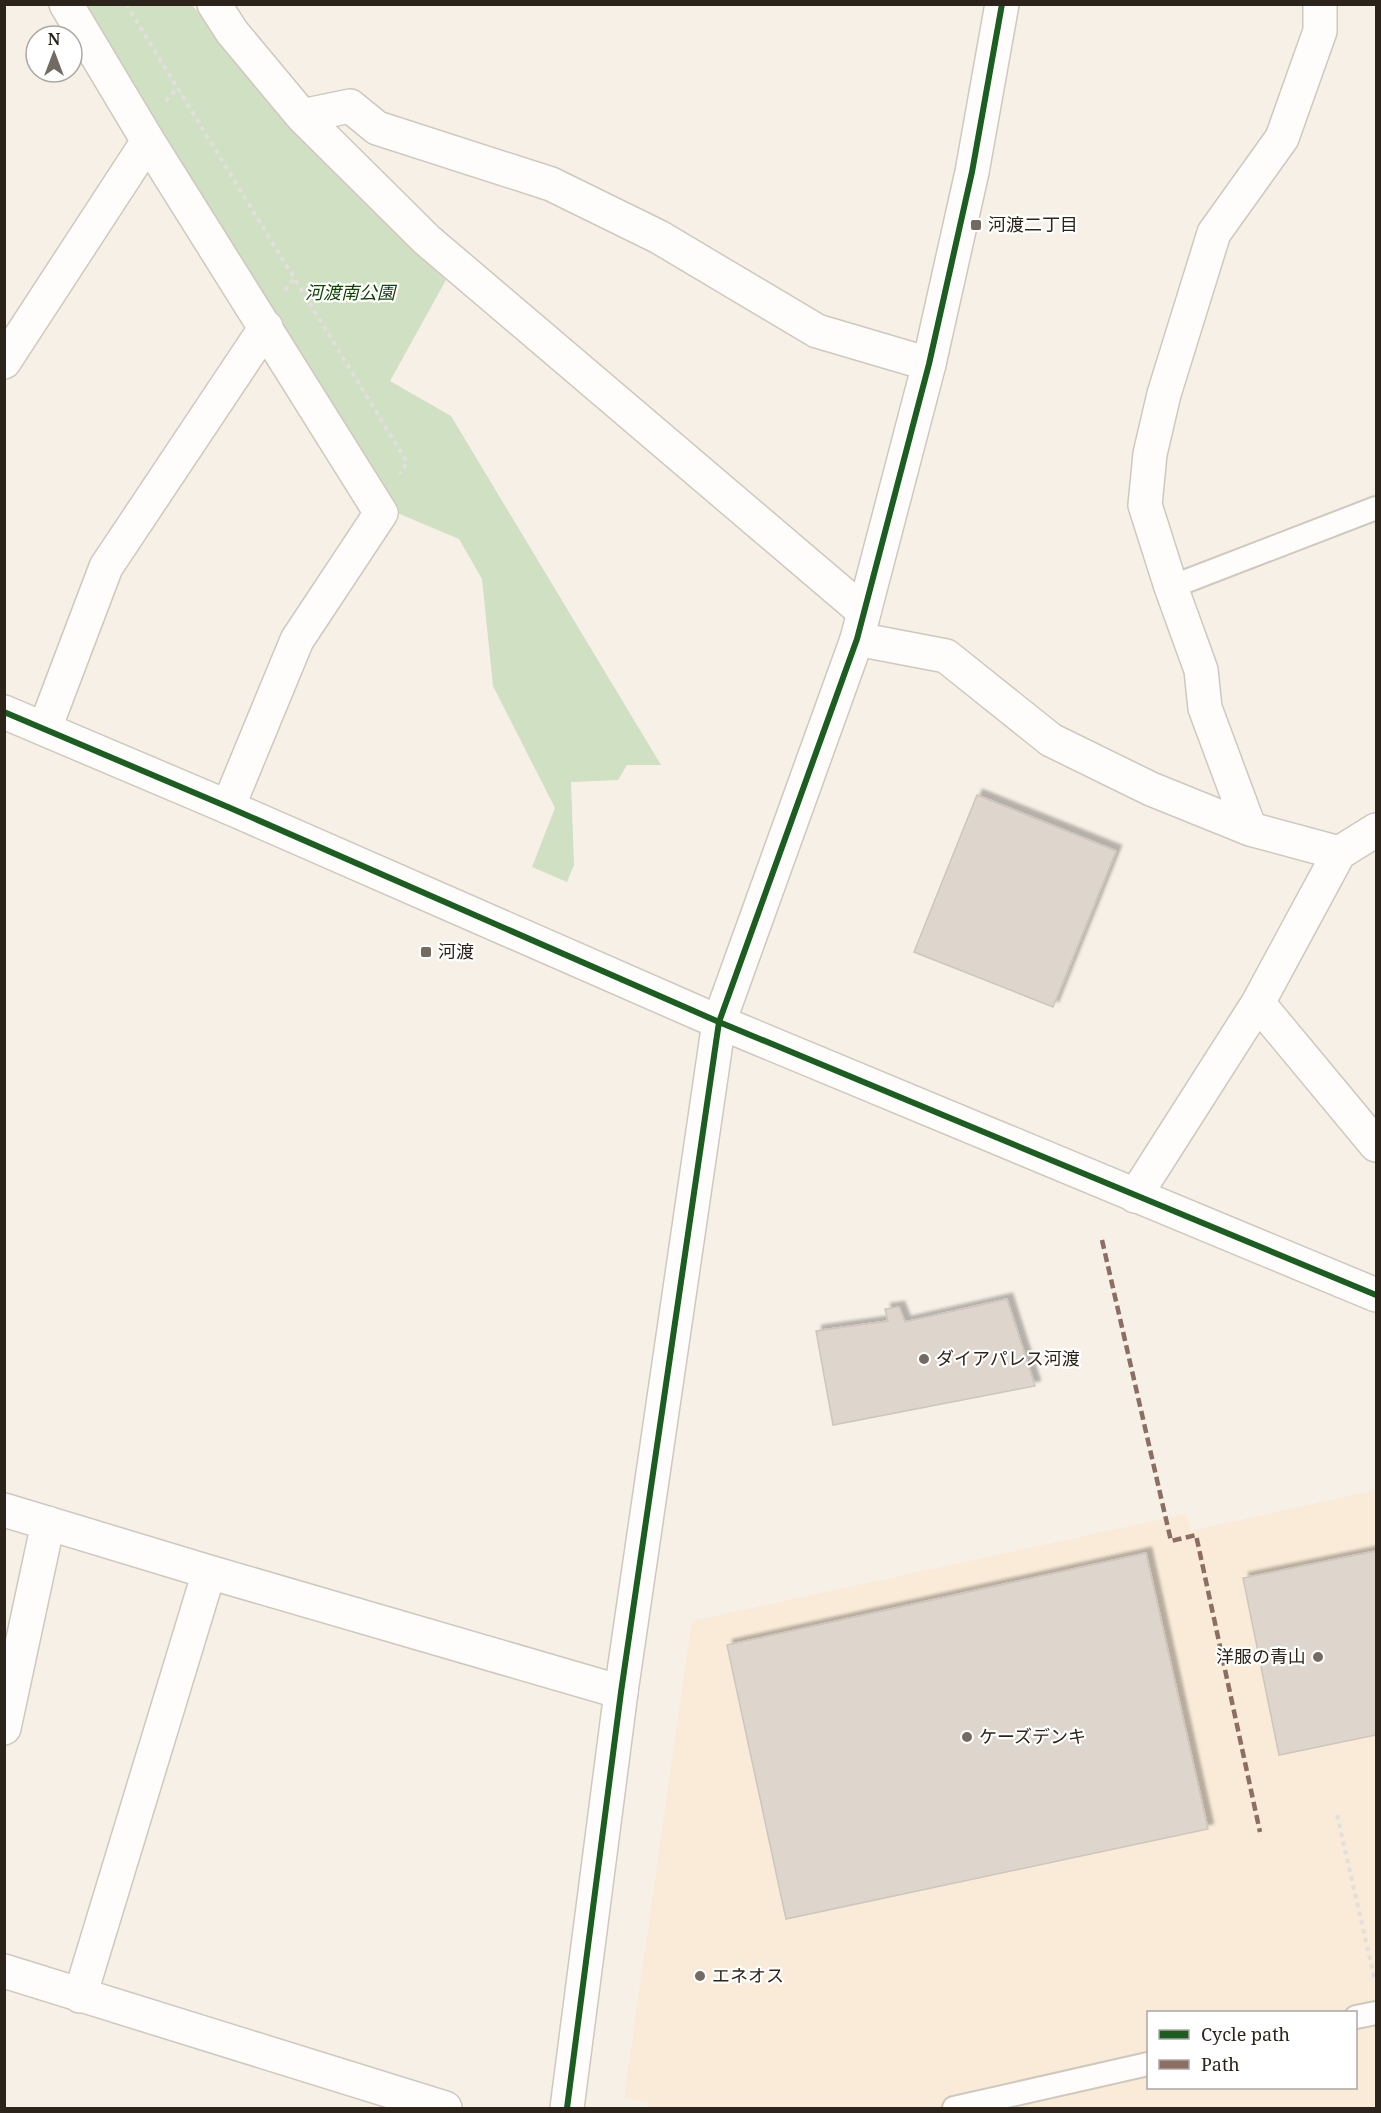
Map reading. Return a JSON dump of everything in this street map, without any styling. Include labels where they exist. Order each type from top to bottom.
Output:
[{"type":"street","points":[[66,4],[148,141],[381,513],[297,640],[228,807]]},
{"type":"street","points":[[214,4],[232,32],[302,116],[427,240],[860,626],[946,656],[1051,740],[1151,789],[1250,829],[1339,852]]},
{"type":"street","points":[[567,2109],[621,1692],[719,1022],[860,626],[929,364],[972,172],[1002,4]]},
{"type":"street","points":[[1250,829],[1205,708],[1201,670],[1145,505],[1150,454],[1164,394],[1214,233],[1282,138],[1320,31],[1320,4]]},
{"type":"street","points":[[302,116],[350,106],[377,128],[551,184],[659,237],[817,330],[929,364]]},
{"type":"street","points":[[4,362],[148,141]]},
{"type":"street","points":[[45,728],[106,567],[266,327]]},
{"type":"street","points":[[4,712],[228,807],[719,1022],[1377,1295]]},
{"type":"street","points":[[1135,1196],[1258,1003],[1339,852],[1377,830]]},
{"type":"street","points":[[1258,1003],[1377,1144]]},
{"type":"street","points":[[4,1510],[621,1692]]},
{"type":"street","points":[[4,1728],[48,1523]]},
{"type":"street","points":[[80,1996],[210,1572]]},
{"type":"street","points":[[4,1971],[445,2109]]},
{"type":"lane","points":[[1171,586],[1377,508]]},
{"type":"lane","points":[[1357,2018],[1377,2013]]},
{"type":"lane","points":[[954,2109],[1147,2064]]},
{"type":"path","points":[[126,4],[407,462],[378,508]]},
{"type":"path","points":[[1337,1815],[1377,1986]]},
{"type":"shaded area","points":[[1376,1490],[1376,2108],[648,2108],[649,2103],[624,2098],[692,1621],[1186,1514],[1191,1531]]},
{"type":"green space","name":"河渡南公園","points":[[84,5],[192,5],[295,131],[446,280],[390,381],[451,416],[661,765],[627,765],[618,780],[571,782],[574,865],[567,882],[532,867],[555,808],[493,686],[482,579],[459,539],[395,512]]},
{"type":"building","points":[[977,795],[1116,851],[1053,1007],[914,952]]},
{"type":"building","name":"ダイアパレス河渡","points":[[1007,1299],[1035,1386],[833,1425],[816,1331],[888,1321],[885,1309],[899,1307],[905,1322]]},
{"type":"building","name":"洋服の青山","points":[[1376,1551],[1376,1735],[1279,1755],[1243,1578]]},
{"type":"building","name":"ケーズデンキ","points":[[1146,1553],[1208,1829],[786,1919],[727,1645]]},
{"type":"marked path","points":[[1102,1240],[1171,1541],[1196,1535],[1260,1832]]},
{"type":"cycle path","points":[[567,2108],[621,1692],[719,1022],[857,639],[929,364],[972,172],[1002,4]]},
{"type":"cycle path","points":[[4,712],[228,807],[719,1022],[1376,1295]]},
{"type":"place","name":"河渡二丁目","points":[[976,225]]},
{"type":"place","name":"河渡","points":[[426,952]]},
{"type":"place","name":"ダイアパレス河渡","points":[[924,1359]]},
{"type":"place","name":"洋服の青山","points":[[1318,1657]]},
{"type":"place","name":"ケーズデンキ","points":[[967,1737]]},
{"type":"place","name":"エネオス","points":[[700,1976]]}]
